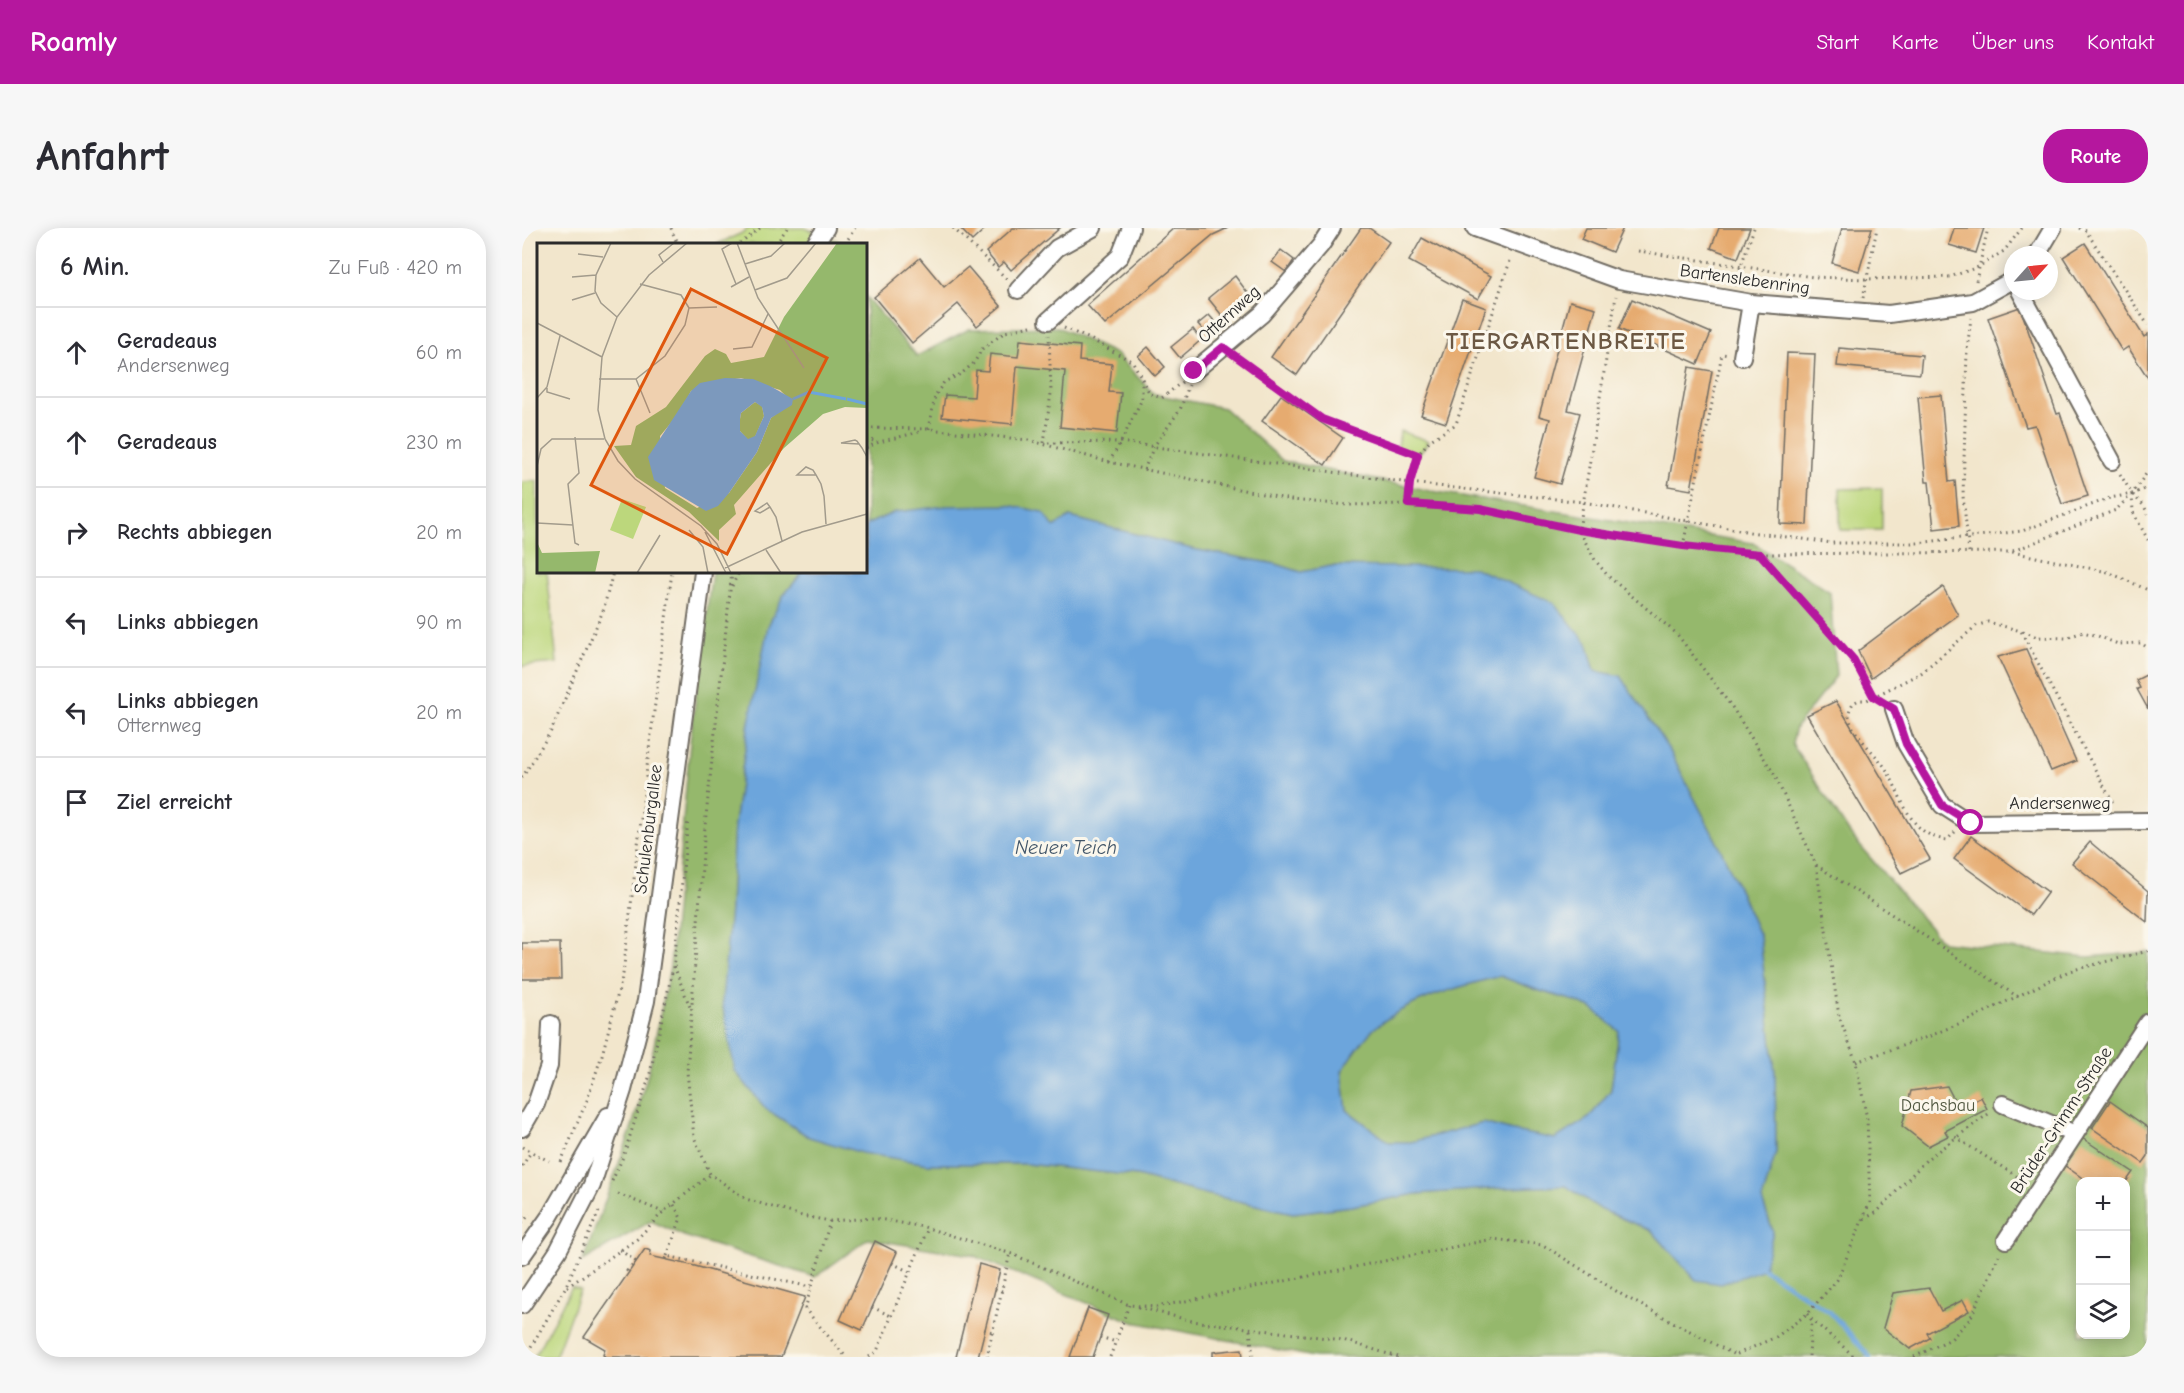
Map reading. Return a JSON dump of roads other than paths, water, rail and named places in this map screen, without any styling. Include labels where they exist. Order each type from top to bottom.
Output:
[{"type":"street","points":[[816,243],[826,228]]},
{"type":"street","points":[[1018,290],[1057,248],[1093,228]]},
{"type":"street","points":[[1048,321],[1120,256],[1131,228]]},
{"type":"street","name":"Otternweg","points":[[1194,371],[1263,314],[1332,228]]},
{"type":"street","name":"Bartenslebenring","points":[[1475,228],[1619,280],[1751,303],[1889,314],[1973,302],[2004,285]]},
{"type":"street","points":[[2043,246],[2054,228]]},
{"type":"street","points":[[2025,300],[2112,461]]},
{"type":"street","points":[[1742,357],[1751,303]]},
{"type":"street","name":"Schulenburgallee","points":[[522,1305],[558,1251],[592,1185],[623,1090],[646,1001],[703,573]]},
{"type":"street","name":"Andersenweg","points":[[1894,709],[1906,744],[1942,805],[1971,823],[2148,821]]},
{"type":"street","name":"Brüder-Grimm-Straße","points":[[2006,1240],[2148,1022]]},
{"type":"street","points":[[522,1128],[536,1104],[549,1066],[551,1024]]},
{"type":"street","name":"Schulenburgallee","points":[[522,1256],[550,1216],[623,1090]]},
{"type":"street","points":[[2003,1104],[2075,1134]]},
{"type":"water","name":"Neuer Teich","points":[[1008,505],[1043,512],[1054,527],[1070,517],[1192,549],[1276,564],[1301,572],[1331,566],[1475,568],[1554,603],[1587,643],[1595,671],[1621,676],[1671,753],[1725,858],[1760,937],[1775,1073],[1776,1152],[1762,1200],[1773,1232],[1764,1269],[1721,1284],[1696,1280],[1652,1231],[1602,1210],[1566,1186],[1416,1194],[1352,1206],[1293,1213],[1137,1176],[1027,1164],[928,1164],[862,1153],[809,1137],[766,1109],[735,1071],[722,1002],[734,825],[749,722],[768,626],[783,596],[802,573],[867,573],[867,525],[895,512],[946,506]],"holes":[[[1500,976],[1593,1009],[1619,1031],[1611,1090],[1589,1118],[1555,1139],[1483,1123],[1411,1142],[1389,1142],[1347,1110],[1342,1071],[1376,1027],[1389,1017],[1419,1001]]]},
{"type":"waterway","points":[[1764,1269],[1830,1312],[1870,1357]]},
{"type":"district","name":"TIERGARTENBREITE","points":[[1566,341]]},
{"type":"park label","name":"Dachsbau","points":[[1938,1105]]}]
